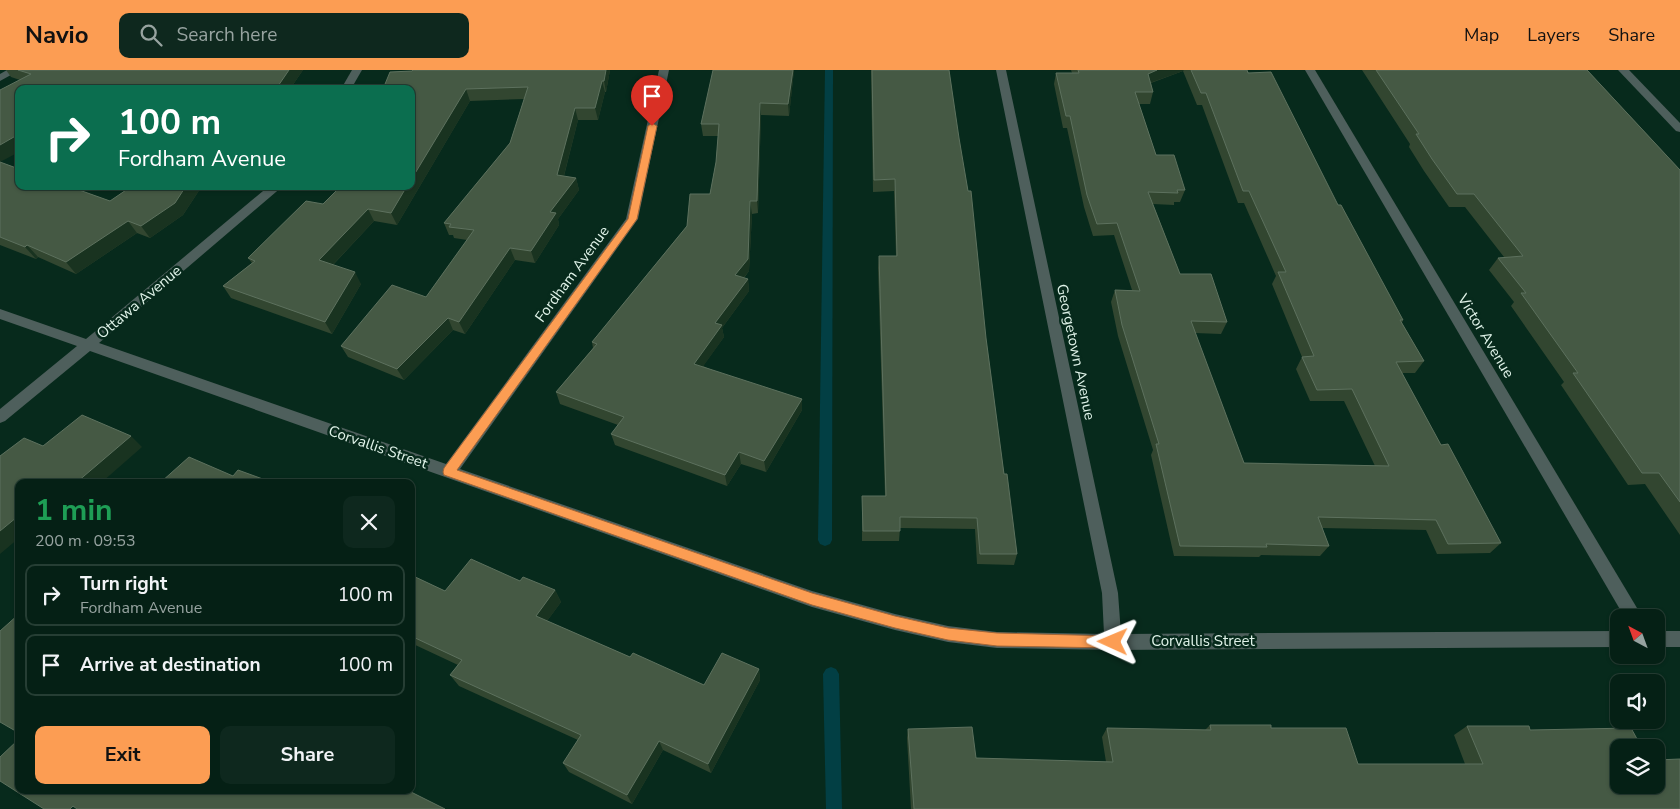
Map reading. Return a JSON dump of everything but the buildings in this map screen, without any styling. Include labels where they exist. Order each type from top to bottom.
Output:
[{"type":"street","points":[[0,78],[15,70]]},
{"type":"street","points":[[348,85],[357,70]]},
{"type":"street","name":"Fordham Avenue","points":[[449,472],[632,219],[664,70]]},
{"type":"street","name":"Georgetown Avenue","points":[[1000,70],[1110,593],[1113,642]]},
{"type":"street","name":"Victor Avenue","points":[[1310,70],[1630,609]]},
{"type":"street","points":[[1623,70],[1680,129]]},
{"type":"street","name":"Ottawa Avenue","points":[[0,417],[272,190]]},
{"type":"street","name":"Corvallis Street","points":[[0,314],[812,599],[895,622],[948,634],[997,640],[1113,642],[1610,639]]},
{"type":"street","points":[[1665,639],[1680,639]]},
{"type":"waterway","points":[[825,540],[829,70]]},
{"type":"waterway","points":[[831,674],[834,809]]},
{"type":"route","points":[[652,126],[632,219],[449,472],[812,599],[895,622],[948,634],[997,640],[1113,642]]}]
